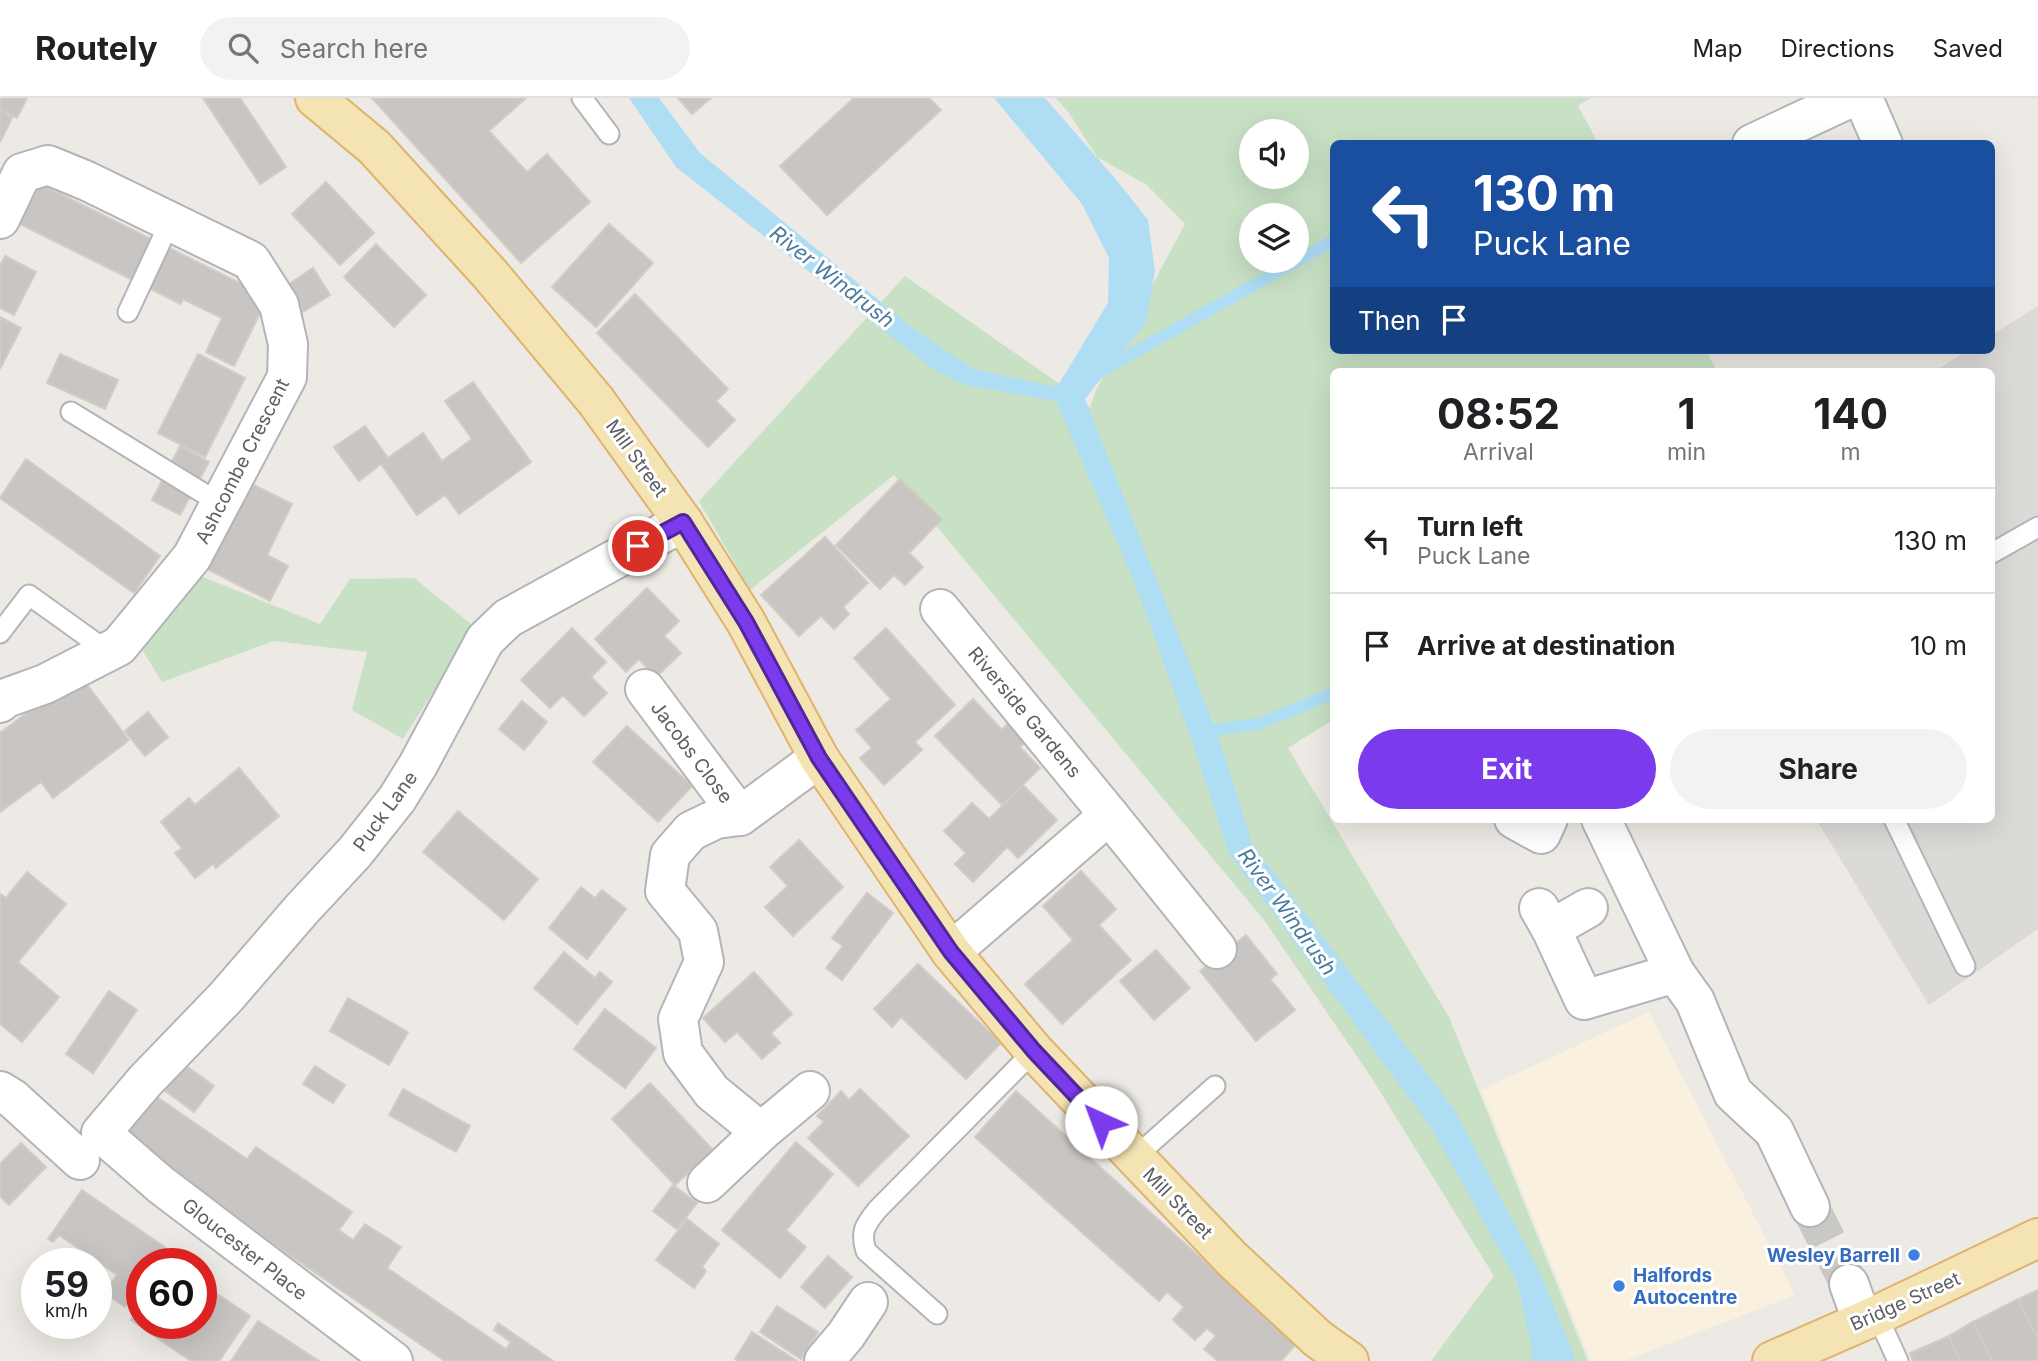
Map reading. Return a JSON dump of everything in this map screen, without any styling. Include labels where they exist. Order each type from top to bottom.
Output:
[{"type":"main road","name":"Mill Street","points":[[315,98],[374,148],[489,273],[596,401],[683,522],[746,622],[819,758],[951,952],[1034,1051],[1232,1259],[1318,1339],[1349,1361]]},
{"type":"main road","name":"Bridge Street","points":[[1772,1361],[1870,1318],[2038,1238]]},
{"type":"street","points":[[1761,140],[1850,98]]},
{"type":"street","points":[[1863,98],[1881,140]]},
{"type":"street","name":"Ashcombe Crescent","points":[[1,699],[45,684],[119,646],[192,557],[287,377],[288,345],[279,305],[251,261],[87,181],[48,165],[22,173],[4,197]]},
{"type":"street","name":"Puck Lane","points":[[90,1147],[145,1081],[226,997],[355,852],[397,799],[485,639],[508,618],[683,522]]},
{"type":"street","name":"Riverside Gardens","points":[[940,610],[1217,949]]},
{"type":"street","name":"Jacobs Close","points":[[645,689],[740,816]]},
{"type":"street","name":"Jacobs Close","points":[[761,1132],[712,1092],[683,1053],[678,1019],[704,962],[698,931],[665,891],[670,855],[691,831],[716,819],[740,816],[819,758]]},
{"type":"street","points":[[951,952],[1109,815]]},
{"type":"street","points":[[1521,823],[1541,834],[1546,823]]},
{"type":"street","points":[[1603,823],[1675,973],[1696,1000],[1733,1093],[1774,1131],[1810,1207]]},
{"type":"street","points":[[1588,908],[1545,918],[1584,1000],[1675,973]]},
{"type":"street","name":"Gloucester Place","points":[[0,1091],[90,1147],[161,1185],[393,1361]]},
{"type":"street","points":[[707,1184],[761,1132],[810,1091]]},
{"type":"street","points":[[1849,1284],[1870,1318]]},
{"type":"street","points":[[824,1361],[868,1302]]},
{"type":"lane","points":[[582,98],[609,134]]},
{"type":"lane","points":[[128,312],[170,222]]},
{"type":"lane","points":[[71,412],[221,504]]},
{"type":"lane","points":[[1995,551],[2038,527]]},
{"type":"lane","points":[[0,633],[29,595],[107,651]]},
{"type":"lane","points":[[1896,823],[1965,966]]},
{"type":"lane","points":[[937,1314],[866,1251],[862,1239],[866,1224],[1034,1051]]},
{"type":"lane","points":[[1134,1158],[1215,1086]]},
{"type":"lane","points":[[1870,1318],[1898,1361]]},
{"type":"shaded area","points":[[2038,306],[2038,929],[1929,1005],[1818,823],[1995,823],[1995,368],[1940,368],[1962,354],[1995,354],[1995,333]]},
{"type":"shaded area","points":[[1649,1012],[1795,1295],[1624,1361],[1591,1361],[1481,1090]]},
{"type":"green space","points":[[1056,98],[1591,98],[1578,106],[1596,140],[1330,140],[1330,354],[1708,354],[1715,368],[1330,368],[1330,722],[1288,748],[1330,818],[1330,823],[1333,823],[1449,1017],[1588,1361],[1431,1361],[1494,1276],[1373,1080],[1264,920],[894,475],[750,590],[699,501],[905,276],[1084,401],[1090,408],[1095,392],[1185,224],[1147,185],[1097,157],[1069,113]]},
{"type":"green space","points":[[203,577],[320,624],[350,579],[414,578],[475,627],[403,739],[352,710],[367,652],[274,641],[162,682],[130,630]]},
{"type":"water","name":"River Windrush","points":[[629,98],[659,98],[700,153],[909,325],[973,369],[1057,387],[1108,303],[1109,258],[1082,204],[994,98],[1045,98],[1148,220],[1155,271],[1146,322],[1085,399],[1219,738],[1252,844],[1454,1109],[1540,1273],[1576,1361],[1530,1361],[1533,1353],[1517,1281],[1432,1129],[1229,853],[1136,586],[1056,401],[965,385],[925,363],[676,167]]},
{"type":"building","points":[[0,98],[27,98],[17,118],[0,110]]},
{"type":"building","points":[[203,98],[240,98],[286,167],[260,184]]},
{"type":"building","points":[[372,98],[526,98],[489,131],[527,172],[547,154],[590,202],[521,263]]},
{"type":"building","points":[[678,98],[711,98],[692,114]]},
{"type":"building","points":[[854,98],[929,98],[941,110],[827,215],[780,166]]},
{"type":"building","points":[[0,111],[12,118],[0,142]]},
{"type":"building","points":[[32,180],[268,297],[234,366],[206,352],[222,318],[183,299],[181,304],[12,220]]},
{"type":"building","points":[[326,182],[374,233],[340,265],[292,214]]},
{"type":"building","points":[[609,224],[653,263],[596,327],[552,287]]},
{"type":"building","points":[[376,244],[426,295],[394,327],[344,277]]},
{"type":"building","points":[[5,256],[36,272],[14,315],[0,308],[0,265]]},
{"type":"building","points":[[313,268],[330,295],[303,312],[286,286]]},
{"type":"building","points":[[635,294],[728,389],[716,401],[735,420],[708,447],[597,333]]},
{"type":"building","points":[[0,317],[21,328],[0,369]]},
{"type":"building","points":[[60,354],[118,380],[105,409],[47,383]]},
{"type":"building","points":[[198,354],[245,378],[205,457],[158,433]]},
{"type":"building","points":[[473,382],[531,462],[459,514],[445,495],[417,515],[381,464],[359,481],[334,447],[365,426],[388,458],[423,433],[442,461],[472,439],[445,401]]},
{"type":"building","points":[[180,446],[209,462],[180,515],[152,500]]},
{"type":"building","points":[[26,459],[160,556],[134,593],[0,498]]},
{"type":"building","points":[[900,479],[942,519],[909,553],[923,567],[905,585],[894,575],[880,589],[836,545]]},
{"type":"building","points":[[248,482],[292,504],[267,555],[288,566],[270,601],[205,568]]},
{"type":"building","points":[[825,537],[868,583],[843,607],[849,614],[834,629],[821,616],[799,636],[761,595]]},
{"type":"building","points":[[647,588],[679,621],[664,636],[681,653],[656,677],[639,659],[626,672],[595,639]]},
{"type":"building","points":[[572,628],[606,662],[591,677],[607,693],[584,716],[563,695],[550,708],[521,680]]},
{"type":"building","points":[[886,628],[955,705],[915,742],[922,750],[884,785],[860,758],[872,748],[856,730],[891,699],[854,658]]},
{"type":"building","points":[[79,674],[129,740],[53,798],[41,782],[0,812],[0,733]]},
{"type":"building","points":[[973,699],[1002,730],[1012,719],[1030,737],[1020,747],[1040,768],[1002,805],[935,736]]},
{"type":"building","points":[[522,701],[547,722],[524,750],[499,729]]},
{"type":"building","points":[[148,712],[168,737],[145,756],[125,731]]},
{"type":"building","points":[[627,726],[692,786],[658,822],[593,762]]},
{"type":"building","points":[[239,768],[279,816],[216,868],[213,864],[195,878],[175,853],[182,848],[161,822],[189,798],[195,805]]},
{"type":"building","points":[[1023,785],[1057,820],[1018,858],[1007,847],[973,882],[955,864],[966,853],[944,831],[972,803],[989,819]]},
{"type":"building","points":[[458,811],[538,879],[504,920],[423,852]]},
{"type":"building","points":[[799,840],[843,887],[793,936],[765,907],[788,886],[770,867]]},
{"type":"building","points":[[1081,871],[1116,909],[1099,925],[1131,960],[1062,1024],[1025,984],[1073,940],[1043,906]]},
{"type":"building","points":[[27,872],[66,904],[18,962],[59,997],[22,1042],[0,1024],[0,894],[6,898]]},
{"type":"building","points":[[581,887],[595,898],[602,890],[626,909],[587,959],[549,928]]},
{"type":"building","points":[[867,893],[893,913],[842,980],[826,968],[843,946],[832,938]]},
{"type":"building","points":[[1246,935],[1277,974],[1270,979],[1295,1010],[1256,1041],[1200,971]]},
{"type":"building","points":[[1156,950],[1190,988],[1154,1020],[1120,981]]},
{"type":"building","points":[[564,952],[595,978],[600,972],[612,982],[577,1024],[534,988]]},
{"type":"building","points":[[918,964],[1001,1043],[966,1079],[901,1017],[892,1027],[874,1009]]},
{"type":"building","points":[[754,972],[792,1014],[771,1033],[780,1043],[762,1059],[737,1032],[725,1042],[703,1018]]},
{"type":"building","points":[[109,991],[137,1010],[93,1073],[66,1054]]},
{"type":"building","points":[[348,998],[408,1032],[389,1065],[330,1031]]},
{"type":"building","points":[[605,1009],[656,1048],[625,1088],[574,1049]]},
{"type":"building","points":[[182,1063],[214,1086],[194,1112],[163,1089]]},
{"type":"building","points":[[315,1066],[345,1085],[333,1103],[303,1084]]},
{"type":"building","points":[[650,1083],[713,1150],[675,1185],[612,1119]]},
{"type":"building","points":[[144,1088],[247,1159],[256,1147],[352,1212],[339,1230],[353,1240],[365,1224],[401,1247],[387,1268],[506,1349],[511,1342],[494,1330],[498,1323],[553,1361],[445,1361],[112,1134]]},
{"type":"building","points":[[403,1089],[470,1126],[456,1152],[389,1115]]},
{"type":"building","points":[[860,1089],[909,1136],[858,1186],[808,1138],[824,1122],[817,1116],[841,1091],[849,1100]]},
{"type":"building","points":[[1016,1091],[1296,1344],[1281,1361],[1218,1361],[1204,1349],[1216,1336],[1207,1328],[1195,1340],[1173,1320],[1184,1307],[1167,1292],[1159,1301],[975,1137]]},
{"type":"building","points":[[796,1142],[833,1174],[786,1230],[806,1247],[780,1278],[722,1230]]},
{"type":"building","points":[[21,1143],[46,1167],[9,1205],[0,1196],[0,1164]]},
{"type":"building","points":[[673,1185],[697,1203],[677,1229],[653,1211]]},
{"type":"building","points":[[82,1190],[166,1248],[126,1248],[125,1307],[112,1298],[112,1282],[117,1275],[112,1272],[112,1248],[78,1248],[59,1235],[53,1242],[48,1239]]},
{"type":"building","points":[[687,1219],[719,1244],[702,1267],[706,1271],[694,1288],[656,1260]]},
{"type":"building","points":[[828,1256],[852,1277],[825,1308],[801,1287]]},
{"type":"building","points":[[2038,1290],[2038,1333],[2035,1333],[2018,1299]]},
{"type":"building","points":[[217,1294],[250,1316],[219,1361],[191,1361],[159,1339],[217,1339]]},
{"type":"building","points":[[2018,1299],[2035,1334],[2038,1333],[2038,1361],[1992,1361],[1973,1322]]},
{"type":"building","points":[[777,1306],[818,1332],[801,1359],[760,1332]]},
{"type":"building","points":[[258,1321],[319,1361],[231,1361]]},
{"type":"building","points":[[1973,1322],[1992,1361],[1960,1361],[1949,1336]]},
{"type":"building","points":[[752,1332],[797,1361],[738,1361],[735,1359]]},
{"type":"building","points":[[1949,1336],[1960,1361],[1913,1361],[1910,1353]]},
{"type":"waterway","points":[[1309,254],[1330,242]]},
{"type":"waterway","points":[[1100,372],[1275,273]]},
{"type":"waterway","points":[[1206,731],[1258,724],[1330,695]]},
{"type":"tunnel","points":[[1810,1207],[1849,1284]]},
{"type":"place","name":"Wesley Barrell","points":[[1914,1255]]},
{"type":"place","name":"Halfords Autocentre","points":[[1619,1286]]},
{"type":"route","points":[[638,546],[683,522],[746,622],[819,758],[951,952],[1034,1051],[1101,1122]]}]
